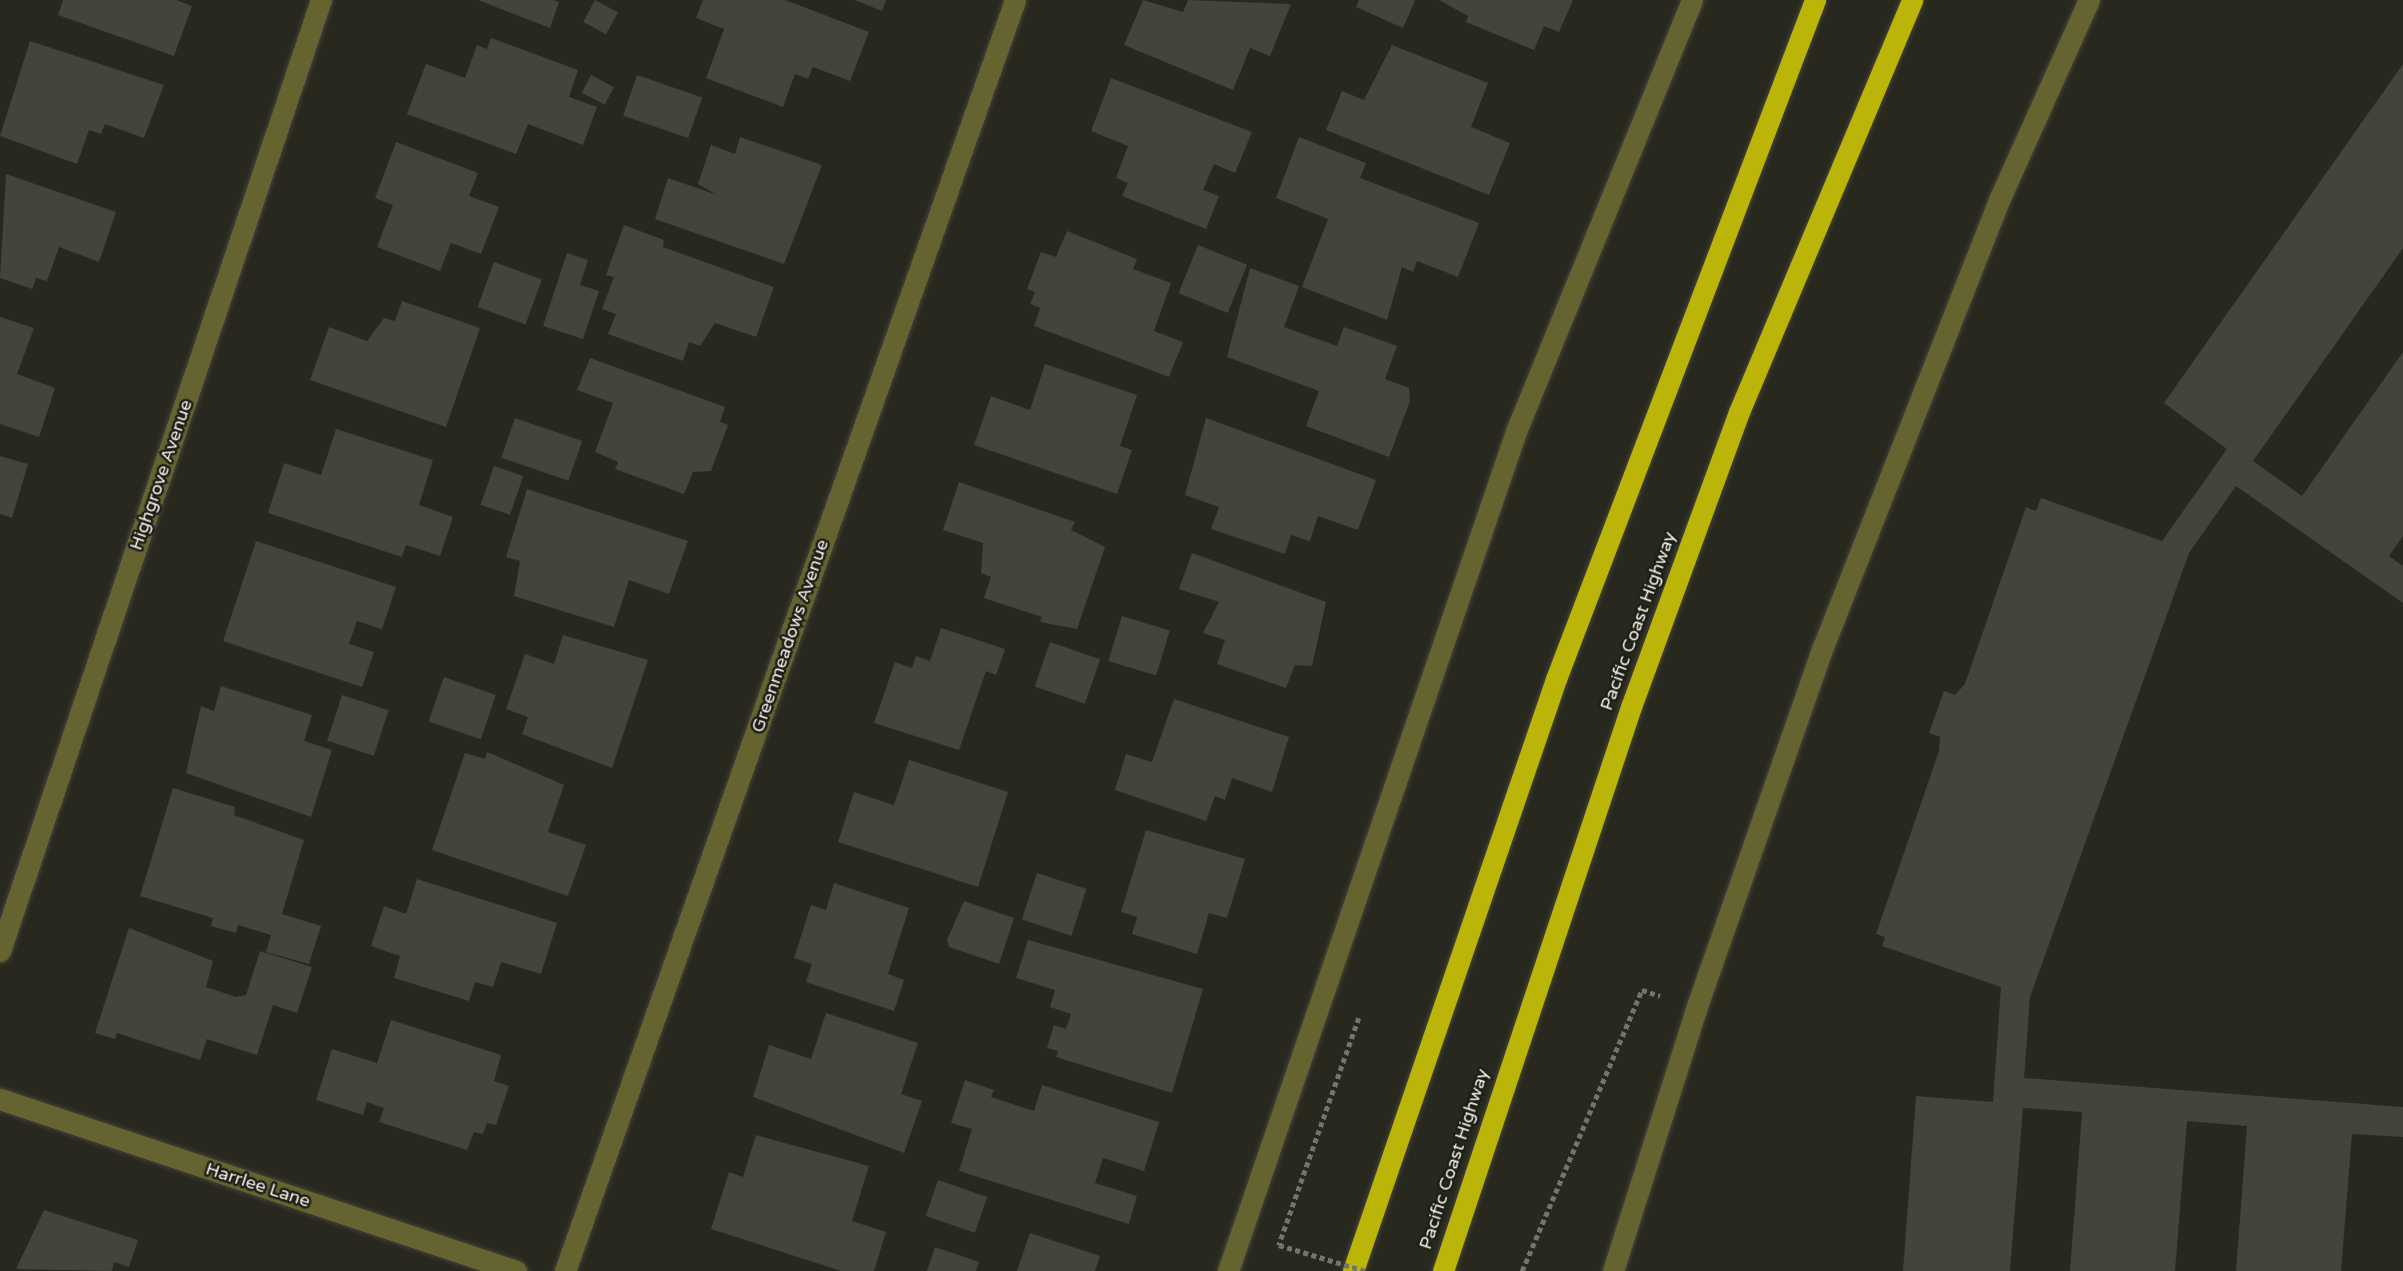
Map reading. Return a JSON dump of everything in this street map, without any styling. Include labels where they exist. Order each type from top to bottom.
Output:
[{"type":"highway","points":[[1353,1271],[1556,679],[1815,0]]},
{"type":"highway","name":"Pacific Coast Highway","points":[[1443,1271],[1631,707],[1735,425],[1912,0]]},
{"type":"street","name":"Highgrove Avenue","points":[[0,951],[321,0]]},
{"type":"street","name":"Greenmeadows Avenue","points":[[565,1271],[1015,0]]},
{"type":"street","points":[[1228,1271],[1517,429],[1692,0]]},
{"type":"street","points":[[1613,1271],[1696,1009],[1824,647],[1999,200],[2089,0]]},
{"type":"street","name":"Harrlee Lane","points":[[0,1099],[516,1271]]},
{"type":"path","points":[[1522,1271],[1643,990]]},
{"type":"path","points":[[1360,1018],[1279,1245],[1365,1271]]},
{"type":"building","points":[[63,0],[176,0],[192,6],[174,56],[58,15]]},
{"type":"building","points":[[478,0],[553,0],[559,2],[550,28]]},
{"type":"building","points":[[595,0],[618,12],[606,34],[583,22]]},
{"type":"building","points":[[703,0],[785,0],[869,32],[850,81],[813,67],[808,79],[795,74],[783,107],[706,78],[724,29],[696,18]]},
{"type":"building","points":[[855,0],[886,0],[882,11]]},
{"type":"building","points":[[1143,0],[1183,12],[1188,0],[1291,4],[1270,56],[1250,48],[1233,90],[1124,45]]},
{"type":"building","points":[[1359,0],[1415,0],[1403,28],[1356,7]]},
{"type":"building","points":[[1439,0],[1573,0],[1559,32],[1544,26],[1534,50],[1466,22],[1468,16]]},
{"type":"building","points":[[491,38],[578,70],[569,97],[597,107],[583,145],[528,124],[516,154],[407,114],[426,64],[465,78],[477,45],[487,49]]},
{"type":"building","points":[[30,41],[164,85],[144,138],[105,124],[101,134],[89,130],[77,164],[0,136]]},
{"type":"building","points":[[1392,45],[1488,83],[1471,127],[1510,143],[1489,195],[1326,130],[1342,91],[1364,100]]},
{"type":"building","points":[[2403,64],[2403,248],[2253,461],[2302,496],[2403,352],[2403,536],[2389,556],[2403,566],[2403,603],[2236,486],[2189,553],[2030,997],[2024,1078],[2403,1107],[2403,1137],[2352,1134],[2341,1271],[2236,1271],[2247,1126],[2187,1121],[2175,1271],[2070,1271],[2082,1112],[2023,1108],[2010,1271],[1903,1271],[1916,1096],[1993,1102],[2001,987],[1882,946],[1885,937],[1876,934],[1939,751],[1940,737],[1929,733],[1944,691],[1955,695],[1965,684],[2026,507],[2036,511],[2041,498],[2162,541],[2227,449],[2164,403]]},
{"type":"building","points":[[591,75],[614,87],[605,105],[582,93]]},
{"type":"building","points":[[637,75],[702,97],[688,138],[623,116]]},
{"type":"building","points":[[1111,78],[1252,132],[1235,173],[1214,164],[1203,190],[1219,196],[1206,229],[1122,196],[1128,183],[1116,178],[1128,146],[1091,131]]},
{"type":"building","points":[[740,137],[822,165],[784,264],[655,219],[668,178],[717,195],[698,184],[711,145],[735,154]]},
{"type":"building","points":[[1299,137],[1366,163],[1360,178],[1479,223],[1458,277],[1417,261],[1413,272],[1402,267],[1387,320],[1302,287],[1328,219],[1276,198]]},
{"type":"building","points":[[396,142],[478,173],[469,196],[499,207],[481,254],[451,243],[440,271],[377,247],[393,205],[375,198]]},
{"type":"building","points":[[6,174],[116,212],[99,262],[59,247],[47,281],[36,278],[32,289],[0,278]]},
{"type":"building","points":[[624,225],[664,240],[663,247],[774,287],[756,337],[715,323],[700,346],[689,342],[683,361],[608,334],[616,314],[602,309],[614,277],[606,275]]},
{"type":"building","points":[[1067,231],[1137,259],[1133,269],[1171,283],[1154,331],[1183,342],[1169,377],[1034,326],[1040,308],[1030,304],[1035,292],[1027,289],[1041,252],[1056,257]]},
{"type":"building","points":[[1198,245],[1247,265],[1228,313],[1179,293]]},
{"type":"building","points":[[567,253],[588,260],[580,285],[599,291],[583,339],[543,326]]},
{"type":"building","points":[[494,262],[542,279],[526,325],[478,307]]},
{"type":"building","points":[[1250,268],[1299,286],[1284,327],[1337,346],[1344,327],[1397,346],[1385,379],[1409,388],[1410,401],[1389,457],[1306,426],[1319,391],[1227,357]]},
{"type":"building","points":[[402,301],[480,328],[446,427],[310,380],[329,327],[367,341],[384,318],[395,321]]},
{"type":"building","points":[[0,317],[34,328],[17,374],[55,388],[39,437],[0,424]]},
{"type":"building","points":[[590,358],[725,407],[720,422],[728,425],[711,471],[693,472],[684,494],[615,469],[618,462],[595,452],[613,403],[577,390]]},
{"type":"building","points":[[1045,364],[1137,395],[1120,446],[1132,450],[1117,494],[974,445],[991,396],[1030,410]]},
{"type":"building","points":[[515,418],[582,441],[568,481],[501,458]]},
{"type":"building","points":[[1206,418],[1376,480],[1358,530],[1318,516],[1310,541],[1291,535],[1285,554],[1211,529],[1219,507],[1185,495]]},
{"type":"building","points":[[336,429],[433,460],[419,505],[453,517],[440,556],[406,545],[402,557],[268,513],[284,463],[321,475]]},
{"type":"building","points":[[0,456],[28,464],[12,518],[0,514]]},
{"type":"building","points":[[494,466],[523,476],[510,515],[481,505]]},
{"type":"building","points":[[959,482],[1075,522],[1071,530],[1105,547],[1077,629],[1040,622],[1042,617],[984,598],[991,577],[981,573],[983,543],[943,530]]},
{"type":"building","points":[[527,489],[688,541],[669,594],[629,580],[614,627],[514,596],[520,561],[506,557]]},
{"type":"building","points":[[256,541],[396,587],[382,629],[357,621],[349,644],[374,652],[362,687],[223,641]]},
{"type":"building","points":[[1192,553],[1326,602],[1312,666],[1295,665],[1286,688],[1217,664],[1225,640],[1203,633],[1219,602],[1179,589]]},
{"type":"building","points":[[1122,616],[1170,631],[1156,676],[1108,661]]},
{"type":"building","points":[[941,628],[1005,649],[996,675],[986,671],[959,750],[874,723],[895,662],[912,668],[916,656],[930,661]]},
{"type":"building","points":[[563,635],[648,660],[612,768],[522,734],[528,717],[506,709],[525,654],[554,664]]},
{"type":"building","points":[[1050,642],[1100,659],[1085,704],[1035,686]]},
{"type":"building","points":[[444,677],[496,695],[481,739],[429,721]]},
{"type":"building","points":[[221,686],[312,715],[304,741],[332,750],[311,817],[186,773],[201,706],[214,711]]},
{"type":"building","points":[[342,695],[389,710],[374,756],[327,741]]},
{"type":"building","points":[[1174,699],[1289,737],[1272,792],[1232,778],[1225,800],[1215,796],[1206,821],[1115,790],[1126,754],[1152,762]]},
{"type":"building","points":[[487,752],[564,785],[548,832],[586,845],[568,896],[432,850],[465,753],[485,759]]},
{"type":"building","points":[[909,760],[1008,792],[978,887],[838,842],[854,792],[894,805]]},
{"type":"building","points":[[173,788],[235,807],[234,815],[304,840],[282,914],[321,926],[309,964],[266,952],[271,935],[238,925],[236,933],[211,926],[213,918],[140,896]]},
{"type":"building","points":[[1146,830],[1245,859],[1227,918],[1209,913],[1197,954],[1132,934],[1137,917],[1121,912]]},
{"type":"building","points":[[1037,873],[1086,889],[1071,936],[1022,920]]},
{"type":"building","points":[[417,879],[557,923],[541,974],[501,962],[493,987],[475,982],[469,1001],[394,978],[400,956],[371,946],[384,906],[406,914]]},
{"type":"building","points":[[834,883],[909,908],[888,974],[904,980],[894,1011],[806,982],[812,964],[794,958],[811,905],[826,910]]},
{"type":"building","points":[[964,901],[1014,918],[999,964],[949,947],[947,940]]},
{"type":"building","points":[[129,928],[213,961],[206,987],[236,997],[246,995],[260,951],[312,967],[297,1013],[273,1005],[257,1055],[207,1039],[200,1060],[117,1033],[115,1039],[95,1033]]},
{"type":"building","points":[[1028,940],[1203,989],[1172,1093],[1056,1057],[1058,1051],[1047,1048],[1054,1025],[1066,1029],[1071,1014],[1050,1007],[1055,990],[1016,978]]},
{"type":"building","points":[[826,1013],[918,1043],[901,1094],[922,1101],[904,1153],[753,1097],[769,1045],[811,1059]]},
{"type":"building","points":[[391,1020],[501,1055],[494,1081],[509,1086],[496,1125],[487,1123],[483,1134],[474,1132],[467,1150],[379,1122],[384,1108],[367,1102],[363,1115],[316,1100],[332,1049],[377,1063]]},
{"type":"building","points":[[965,1080],[994,1090],[991,1097],[1034,1111],[1042,1085],[1159,1122],[1144,1171],[1103,1158],[1095,1183],[1137,1196],[1129,1224],[959,1171],[972,1129],[951,1123]]},
{"type":"building","points":[[756,1135],[869,1166],[852,1221],[886,1232],[874,1271],[841,1271],[711,1229],[729,1172],[743,1177]]},
{"type":"building","points":[[938,1180],[987,1197],[975,1233],[926,1216]]},
{"type":"building","points":[[44,1210],[138,1240],[129,1267],[114,1262],[112,1271],[16,1269]]},
{"type":"building","points":[[1030,1233],[1100,1256],[1095,1271],[1017,1271]]},
{"type":"building","points":[[935,1247],[979,1262],[976,1271],[927,1271]]}]
